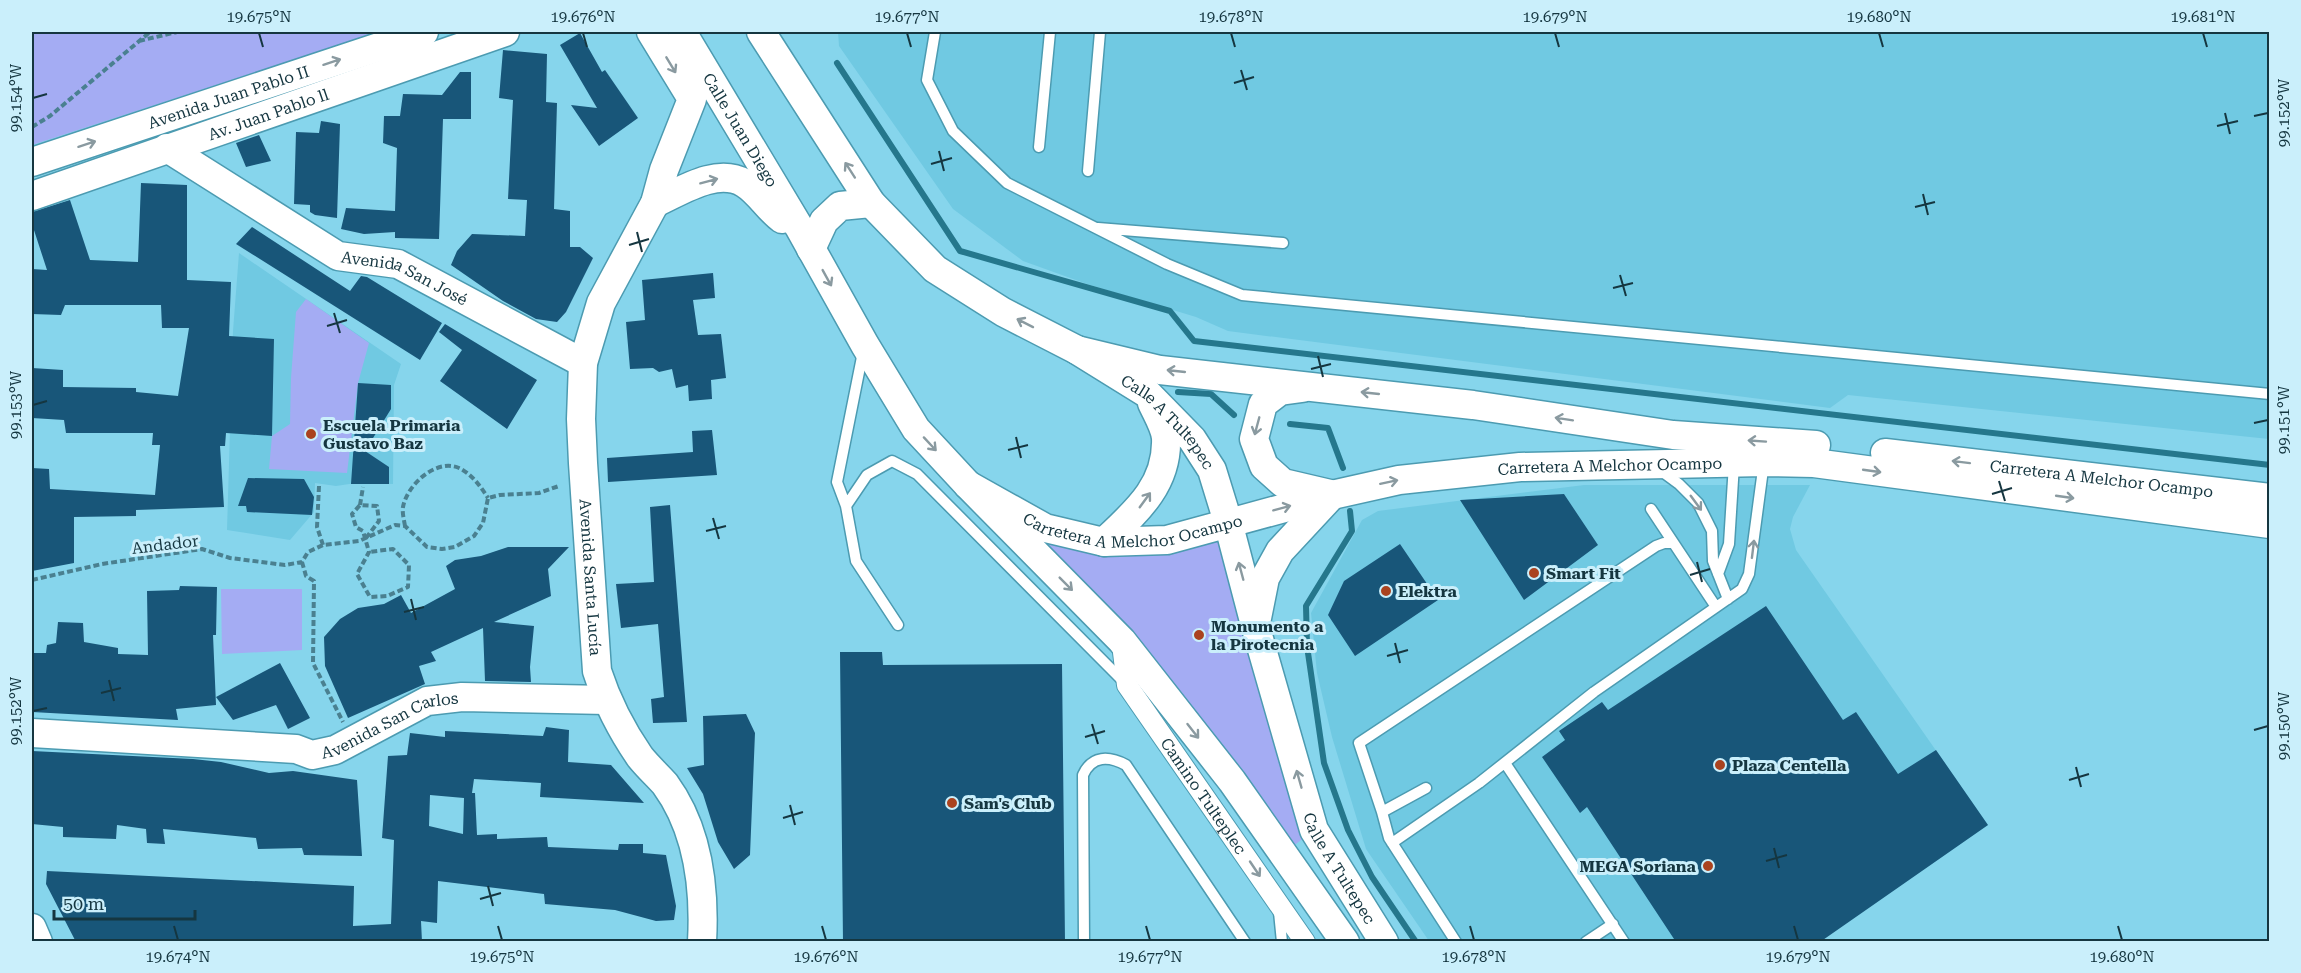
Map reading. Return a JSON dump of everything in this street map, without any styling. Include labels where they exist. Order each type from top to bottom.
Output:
[{"type":"main road","name":"Avenida Juan Pablo II","points":[[32,162],[424,32]]},
{"type":"main road","name":"Av. Juan Pablo ll","points":[[32,196],[505,32]]},
{"type":"main road","name":"Avenida Santa Lucía","points":[[651,32],[692,99],[664,170],[655,203],[601,303],[583,363],[581,419],[583,463],[597,671],[607,700],[640,757],[666,786],[680,811],[696,849],[702,889],[702,942]]},
{"type":"main road","name":"Calle Juan Diego","points":[[682,32],[805,238]]},
{"type":"main road","name":"Calle A Tultepec","points":[[763,34],[871,203],[935,269],[1004,312],[1077,350],[1148,394],[1192,439],[1212,470],[1314,830],[1384,942]]},
{"type":"main road","name":"Avenida San José","points":[[167,148],[338,256],[398,264],[583,363]]},
{"type":"main road","points":[[655,203],[710,179],[727,178],[743,182],[805,238],[840,206],[871,203]]},
{"type":"main road","name":"Calle A Tultepec","points":[[805,238],[865,345],[916,429],[1122,641],[1232,781],[1345,942]]},
{"type":"main road","name":"Carretera A Melchor Ocampo","points":[[1077,350],[1160,370],[1473,405],[1673,435],[1815,445],[2270,498]]},
{"type":"main road","points":[[1255,625],[1265,578],[1280,551],[1332,495],[1283,483],[1264,466],[1254,439],[1263,404],[1281,391],[1315,387]]},
{"type":"main road","points":[[1104,542],[1147,501],[1164,467],[1166,436],[1148,394]]},
{"type":"main road","name":"Carretera A Melchor Ocampo","points":[[968,485],[1045,528],[1104,542],[1167,540],[1332,495],[1399,480],[1520,467],[1764,462],[1814,463],[2270,524]]},
{"type":"main road","name":"Avenida San Carlos","points":[[32,733],[296,749],[312,755],[335,750],[426,701],[462,697],[607,700]]},
{"type":"main road","points":[[32,928],[38,942]]},
{"type":"street","name":"Camino Tulteplec","points":[[1122,641],[1127,685],[1305,942]]},
{"type":"street","points":[[1367,915],[1391,942]]},
{"type":"lane","points":[[935,32],[927,80],[953,131],[1007,183],[1167,264],[1242,295],[2270,393]]},
{"type":"lane","points":[[1040,147],[1050,32]]},
{"type":"lane","points":[[1088,171],[1100,32]]},
{"type":"lane","points":[[1092,227],[1283,243]]},
{"type":"lane","points":[[865,345],[837,483],[846,506],[856,561],[898,625]]},
{"type":"lane","points":[[846,506],[867,475],[892,461],[917,474],[1127,685]]},
{"type":"lane","points":[[1392,843],[1505,763],[1594,692],[1742,589],[1749,573],[1764,462]]},
{"type":"lane","points":[[1718,574],[1729,544],[1734,464]]},
{"type":"lane","points":[[1653,465],[1679,484],[1698,503],[1712,531],[1713,561],[1728,599]]},
{"type":"lane","points":[[1651,509],[1716,607]]},
{"type":"lane","points":[[1712,531],[1730,526]]},
{"type":"lane","points":[[1456,942],[1389,838],[1359,743],[1656,546],[1673,543]]},
{"type":"lane","points":[[1084,942],[1083,775],[1088,765],[1099,760],[1114,759],[1126,765],[1245,942]]},
{"type":"lane","points":[[1505,763],[1624,942]]},
{"type":"lane","points":[[1382,812],[1426,788]]},
{"type":"lane","points":[[1279,903],[1282,942]]},
{"type":"lane","points":[[1586,942],[1613,924]]},
{"type":"path","points":[[32,127],[51,116],[150,32]]},
{"type":"path","points":[[139,41],[177,32]]},
{"type":"path","points":[[440,467],[458,467],[478,483],[488,498],[483,523],[474,536],[455,547],[442,549],[427,547],[405,525],[403,507],[410,490],[425,474],[440,467]]},
{"type":"path","points":[[319,486],[317,527],[323,545]]},
{"type":"path","points":[[488,498],[500,495],[539,493],[559,486]]},
{"type":"path","points":[[363,488],[360,505],[352,514],[356,527],[363,531],[369,552],[357,574],[370,597],[387,596],[408,587],[409,565],[393,549],[369,552]]},
{"type":"path","points":[[360,505],[377,506],[379,521],[366,538]]},
{"type":"path","points":[[346,726],[313,663],[314,581],[306,576],[302,561],[308,552],[323,545],[359,541],[395,525],[405,525]]},
{"type":"path","name":"Andador","points":[[32,580],[102,564],[202,549],[230,558],[285,566],[302,561]]},
{"type":"shaded area","points":[[32,32],[379,32],[32,145]]},
{"type":"shaded area","points":[[838,32],[2269,32],[2269,439],[1848,395],[1830,408],[1228,331],[1196,317],[1087,284],[1023,261],[953,209],[839,46]]},
{"type":"shaded area","name":"Escuela Primaria Gustavo Baz","points":[[239,253],[401,364],[394,385],[393,484],[356,483],[336,486],[315,483],[314,512],[290,540],[227,530],[233,331]]},
{"type":"shaded area","points":[[306,299],[369,343],[358,383],[347,473],[269,469],[272,436],[290,424],[296,312]]},
{"type":"shaded area","points":[[1584,485],[1810,485],[1793,517],[1790,529],[1796,550],[1988,825],[1820,941],[1429,941],[1366,849],[1332,737],[1317,673],[1311,613],[1362,520],[1378,511]]},
{"type":"shaded area","points":[[971,486],[1097,542],[1228,524],[1314,830],[1283,854],[1095,607]]},
{"type":"shaded area","points":[[221,589],[302,589],[302,650],[222,654]]},
{"type":"building","points":[[580,33],[602,72],[605,70],[638,118],[599,146],[571,105],[597,108],[560,45]]},
{"type":"building","points":[[503,50],[547,54],[546,102],[557,103],[554,209],[570,211],[570,247],[580,247],[593,258],[566,312],[557,322],[536,319],[503,301],[451,265],[457,251],[472,234],[525,236],[527,200],[508,199],[513,100],[499,98]]},
{"type":"building","points":[[460,72],[471,72],[471,119],[443,119],[439,239],[395,238],[395,232],[364,234],[341,229],[346,208],[395,211],[397,148],[383,143],[384,116],[400,116],[403,94],[442,95]]},
{"type":"building","points":[[321,121],[340,124],[337,218],[315,215],[310,212],[310,205],[294,204],[296,132],[319,133]]},
{"type":"building","points":[[259,135],[271,161],[246,167],[236,143]]},
{"type":"building","points":[[141,183],[187,185],[187,280],[231,282],[229,336],[274,339],[272,436],[226,433],[225,446],[220,446],[224,507],[136,510],[136,516],[74,517],[74,563],[32,571],[32,468],[49,469],[50,489],[155,495],[160,445],[152,445],[153,433],[66,433],[64,420],[32,418],[32,368],[63,370],[63,387],[136,388],[136,392],[178,396],[189,328],[162,328],[161,305],[65,305],[61,315],[32,314],[32,269],[47,270],[32,224],[32,212],[70,200],[90,260],[138,262]]},
{"type":"building","points":[[252,227],[350,291],[361,276],[367,277],[442,323],[420,360],[236,244]]},
{"type":"building","points":[[713,273],[715,298],[693,300],[698,335],[721,334],[726,378],[711,380],[712,399],[689,401],[688,385],[676,388],[672,369],[659,372],[653,368],[630,369],[626,322],[645,320],[642,280]]},
{"type":"building","points":[[445,324],[537,380],[507,429],[440,381],[462,350],[439,332]]},
{"type":"building","points":[[358,383],[391,385],[391,409],[365,451],[389,467],[389,484],[351,484]]},
{"type":"building","points":[[712,430],[717,475],[608,482],[607,458],[693,452],[692,431]]},
{"type":"building","points":[[248,478],[304,479],[314,497],[312,515],[247,512],[246,506],[238,506]]},
{"type":"building","name":"Smart Fit","points":[[1564,494],[1598,545],[1524,600],[1460,500]]},
{"type":"building","points":[[670,505],[687,722],[653,723],[651,699],[664,697],[658,624],[621,628],[616,584],[654,582],[650,507]]},
{"type":"building","name":"Elektra","points":[[1400,544],[1438,600],[1355,656],[1328,615],[1344,581]]},
{"type":"building","points":[[508,547],[569,547],[548,569],[551,596],[494,622],[534,626],[530,667],[531,682],[485,681],[483,628],[431,652],[436,661],[419,666],[425,684],[348,718],[325,666],[324,637],[340,619],[358,608],[384,604],[401,595],[411,613],[455,589],[446,566],[455,560],[481,556]]},
{"type":"building","points":[[180,586],[217,587],[216,635],[213,635],[216,705],[176,709],[178,720],[32,712],[32,653],[46,653],[47,645],[56,643],[58,622],[83,623],[84,642],[118,648],[118,654],[148,655],[147,591],[179,590]]},
{"type":"building","name":"Plaza Centella","points":[[1766,606],[1843,720],[1856,712],[1898,774],[1936,750],[1988,825],[1820,942],[1676,942],[1587,807],[1580,813],[1542,757],[1565,740],[1559,731],[1602,702],[1608,710]]},
{"type":"building","name":"Sam's Club","points":[[840,652],[882,652],[883,665],[1062,664],[1065,942],[843,942]]},
{"type":"building","points":[[280,663],[310,718],[288,729],[276,705],[233,720],[216,697]]},
{"type":"building","points":[[746,714],[755,733],[750,855],[734,869],[718,842],[703,794],[687,768],[704,765],[703,716]]},
{"type":"building","points":[[546,727],[569,730],[568,762],[611,765],[644,803],[540,797],[541,783],[474,779],[472,793],[475,793],[477,835],[497,834],[497,839],[547,837],[548,847],[618,850],[619,844],[643,844],[643,853],[666,855],[676,906],[674,920],[656,921],[615,910],[545,904],[544,894],[438,881],[437,923],[421,921],[422,942],[76,942],[46,884],[47,871],[354,886],[353,926],[391,924],[394,840],[382,838],[388,756],[407,755],[410,733],[445,737],[445,731],[543,736]],"holes":[[[430,795],[464,798],[463,834],[429,826]]]},
{"type":"building","points":[[32,751],[193,759],[221,762],[269,773],[293,771],[357,780],[362,856],[304,855],[302,848],[258,849],[256,838],[163,829],[165,844],[147,843],[146,829],[117,825],[116,839],[63,837],[63,827],[32,824]]},
{"type":"waterway","points":[[837,63],[960,251],[1170,311],[1194,341],[2270,465]]},
{"type":"waterway","points":[[1178,392],[1211,394],[1234,415]]},
{"type":"waterway","points":[[1290,424],[1328,428],[1343,468]]},
{"type":"waterway","points":[[1350,511],[1352,531],[1306,606],[1307,646],[1324,763],[1348,830],[1372,877],[1416,942]]},
{"type":"place","name":"Escuela Primaria Gustavo Baz","points":[[311,434]]},
{"type":"place","name":"Smart Fit","points":[[1534,573]]},
{"type":"place","name":"Elektra","points":[[1386,591]]},
{"type":"place","name":"Monumento a la Pirotecnia","points":[[1199,635]]},
{"type":"place","name":"Plaza Centella","points":[[1720,765]]},
{"type":"place","name":"Sam's Club","points":[[952,803]]},
{"type":"place","name":"MEGA Soriana","points":[[1708,866]]}]
